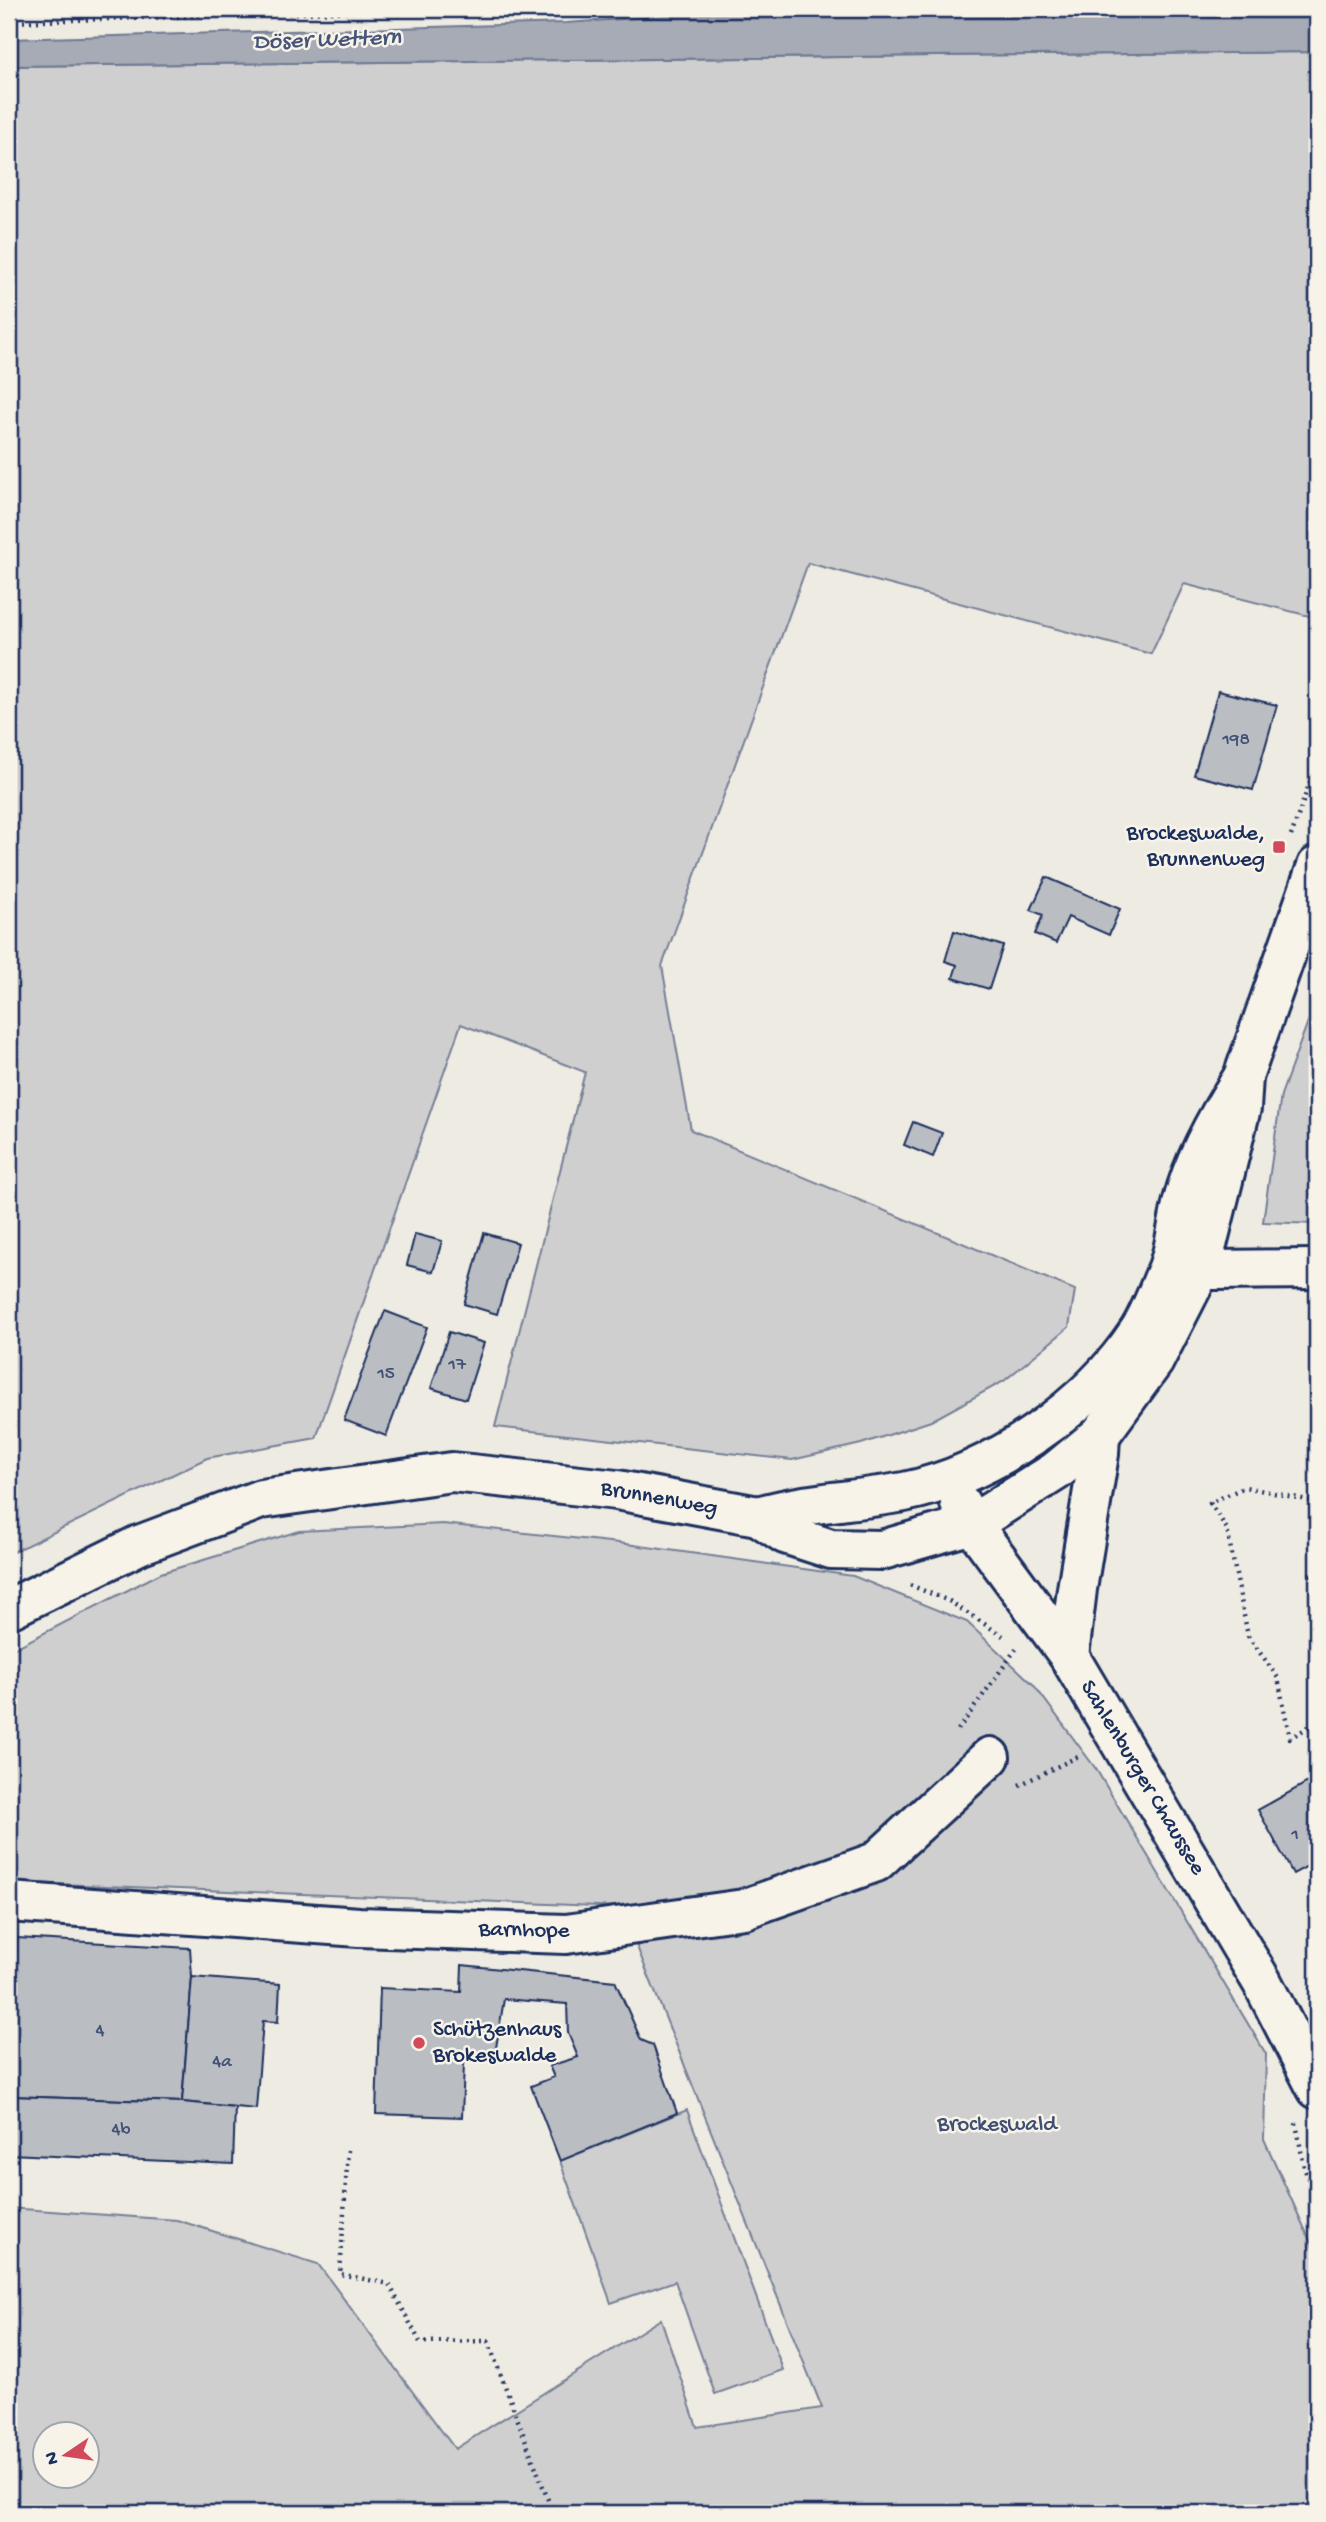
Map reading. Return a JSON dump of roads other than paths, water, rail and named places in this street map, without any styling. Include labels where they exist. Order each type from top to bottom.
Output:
[{"type":"street","points":[[758,1516],[789,1507],[906,1492],[992,1462],[1040,1430],[1099,1381],[1185,1267],[1183,1200],[1220,1116],[1243,1077],[1317,866]]},
{"type":"street","points":[[1185,1267],[1317,1269]]},
{"type":"street","name":"Brunnenweg","points":[[9,1609],[139,1545],[261,1499],[452,1472],[617,1490],[758,1516],[785,1534],[831,1549],[883,1549],[972,1524],[1056,1471],[1100,1435],[1154,1361],[1185,1267]]},
{"type":"street","points":[[1069,1656],[1100,1435]]},
{"type":"street","name":"Sahlenburger Chaussee","points":[[946,1480],[972,1524],[1069,1656],[1262,1982],[1317,2089]]},
{"type":"street","name":"Barnhope","points":[[9,1902],[359,1927],[566,1934],[744,1909],[876,1863],[989,1757]]},
{"type":"water","name":"Döser Wettern","points":[[692,14],[1317,18],[1317,52],[9,66],[9,39],[566,23]]},
{"type":"place","name":"Brockeswalde, Brunnenweg","points":[[1279,847]]},
{"type":"place","name":"Schützenhaus Brokeswalde","points":[[419,2043]]},
{"type":"park label","name":"Brockeswald","points":[[997,2125]]}]
